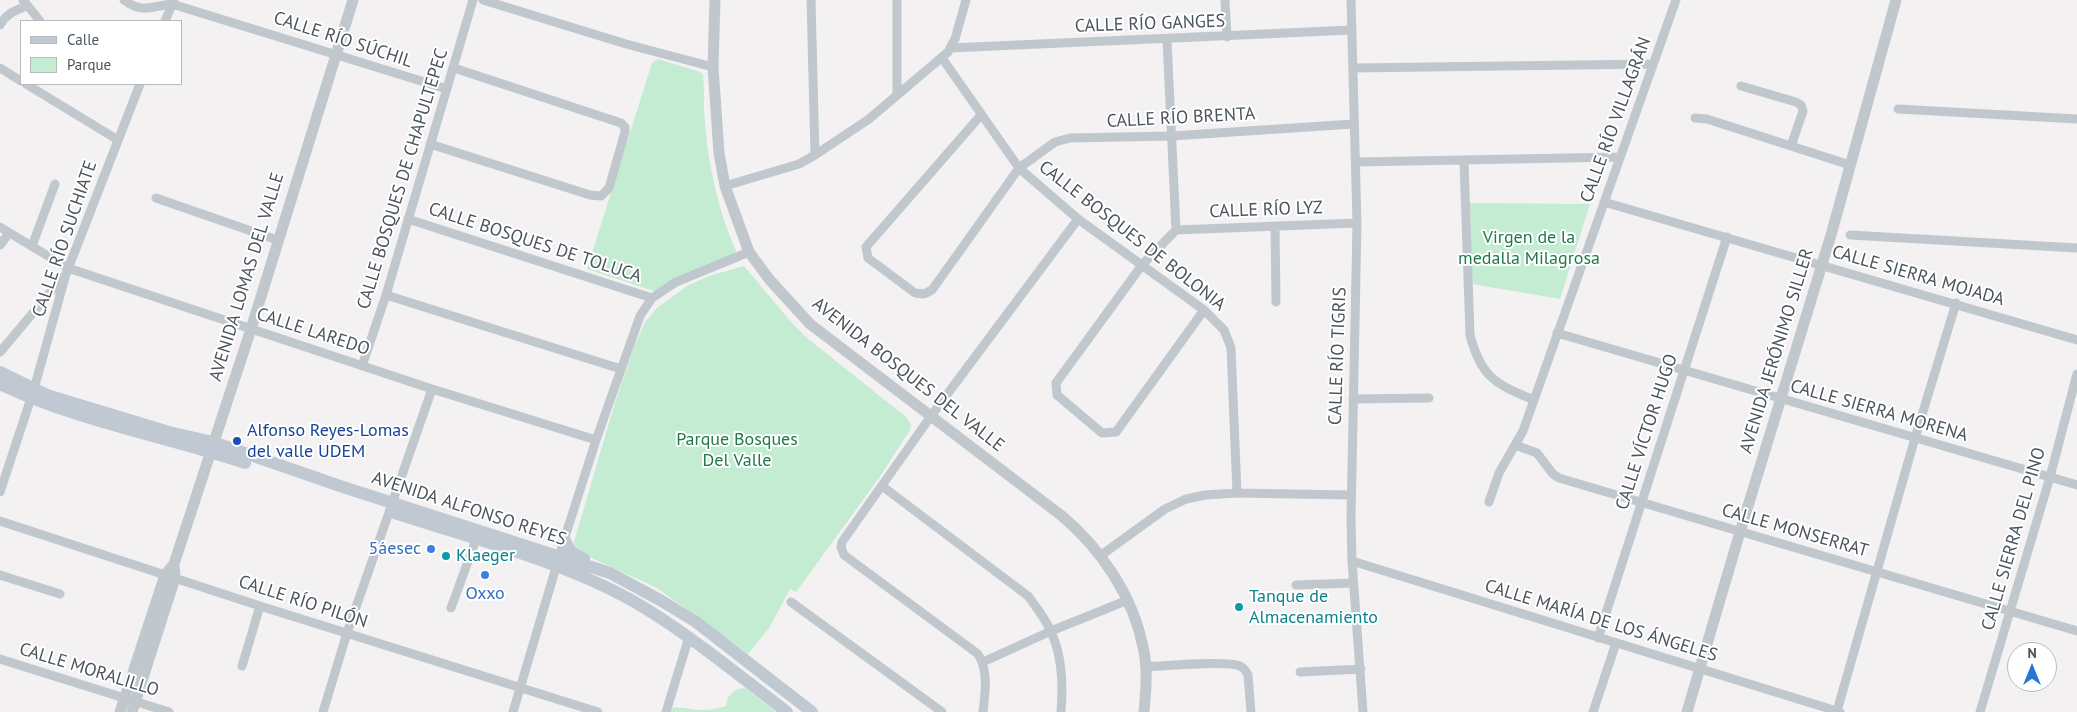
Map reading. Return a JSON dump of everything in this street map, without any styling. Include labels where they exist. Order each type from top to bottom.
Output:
[{"type":"main road","name":"AVENIDA ALFONSO REYES","points":[[0,372],[32,394]]},
{"type":"main road","name":"AVENIDA ALFONSO REYES","points":[[0,384],[32,394],[46,395],[169,432],[477,536],[557,561],[610,573],[696,622],[812,712]]},
{"type":"main road","points":[[564,539],[571,552],[610,573]]},
{"type":"main road","name":"AVENIDA ALFONSO REYES","points":[[557,561],[632,601],[689,637],[787,712]]},
{"type":"street","points":[[124,0],[134,8],[142,9],[173,2]]},
{"type":"street","name":"AVENIDA LOMAS DEL VALLE","points":[[120,712],[131,704],[211,447],[251,329],[277,240],[353,0]]},
{"type":"street","name":"CALLE BOSQUES DE CHAPULTEPEC","points":[[362,366],[386,295],[473,0]]},
{"type":"street","points":[[483,0],[626,44],[714,67]]},
{"type":"street","name":"AVENIDA BOSQUES DEL VALLE","points":[[714,0],[714,67],[719,153],[725,186],[749,252],[768,280],[810,324],[1062,516],[1084,537],[1100,556],[1128,600],[1140,632],[1146,667],[1144,712]]},
{"type":"street","points":[[812,0],[815,155]]},
{"type":"street","points":[[896,0],[897,94]]},
{"type":"street","points":[[725,186],[799,164],[868,119],[942,58],[955,39],[966,0]]},
{"type":"street","points":[[1225,0],[1227,37]]},
{"type":"street","name":"CALLE RÍO TIGRIS","points":[[1351,0],[1357,223],[1350,495],[1353,583],[1363,712]]},
{"type":"street","name":"CALLE RÍO VILLAGRÁN","points":[[1489,502],[1499,473],[1524,431],[1676,0]]},
{"type":"street","name":"AVENIDA JERÓNIMO SILLER","points":[[1687,712],[1822,265],[1896,0]]},
{"type":"street","points":[[166,20],[173,2]]},
{"type":"street","name":"CALLE RÍO SÚCHIL","points":[[173,2],[447,89]]},
{"type":"street","points":[[0,25],[4,17],[24,3],[39,20]]},
{"type":"street","name":"CALLE RÍO GANGES","points":[[950,48],[1167,40],[1352,30]]},
{"type":"street","points":[[1167,40],[1176,230],[1142,265],[1055,387],[1060,398],[1102,433],[1112,434],[1118,430],[1204,310]]},
{"type":"street","name":"CALLE BOSQUES DE BOLONIA","points":[[942,58],[1019,168],[1078,218],[1204,310],[1224,330],[1231,348],[1237,493]]},
{"type":"street","points":[[1353,68],[1653,64]]},
{"type":"street","points":[[0,68],[20,80]]},
{"type":"street","points":[[430,144],[590,195],[603,195],[609,188],[625,132],[623,125],[617,121],[454,68]]},
{"type":"street","points":[[28,85],[118,140]]},
{"type":"street","name":"CALLE RÍO SUCHIATE","points":[[0,492],[32,394],[67,271],[140,85]]},
{"type":"street","points":[[1741,86],[1801,105],[1803,111],[1791,146]]},
{"type":"street","points":[[1898,109],[2077,119]]},
{"type":"street","name":"CALLE RÍO BRENTA","points":[[981,115],[868,243],[865,250],[868,258],[915,293],[928,293],[932,290],[1019,168],[1050,145],[1062,139],[1172,136],[1353,124]]},
{"type":"street","points":[[1695,118],[1708,119],[1850,165]]},
{"type":"street","points":[[1356,162],[1620,156]]},
{"type":"street","points":[[1464,161],[1470,334],[1474,349],[1480,362],[1494,381],[1505,388],[1534,400]]},
{"type":"street","points":[[32,246],[55,184]]},
{"type":"street","points":[[156,198],[277,240]]},
{"type":"street","name":"CALLE SIERRA MOJADA","points":[[1604,202],[1727,236],[2077,340]]},
{"type":"street","points":[[983,712],[986,686],[982,662],[973,649],[844,555],[841,547],[842,542],[931,416],[1078,218]]},
{"type":"street","name":"CALLE BOSQUES DE TOLUCA","points":[[408,219],[652,298]]},
{"type":"street","name":"CALLE RÍO LYZ","points":[[1176,230],[1357,223]]},
{"type":"street","points":[[1275,226],[1276,302]]},
{"type":"street","name":"CALLE LAREDO","points":[[0,227],[32,246],[67,271],[596,440]]},
{"type":"street","points":[[0,245],[9,233]]},
{"type":"street","points":[[1850,235],[2077,248]]},
{"type":"street","name":"CALLE VÍCTOR HUGO","points":[[1598,638],[1727,236]]},
{"type":"street","points":[[512,712],[557,561],[596,440],[640,316],[652,298],[676,282],[749,252]]},
{"type":"street","points":[[0,352],[67,271]]},
{"type":"street","points":[[386,295],[620,369]]},
{"type":"street","points":[[1839,712],[1915,438],[1956,303]]},
{"type":"street","name":"CALLE SIERRA MORENA","points":[[1557,333],[2077,485]]},
{"type":"street","name":"CALLE SIERRA DEL PINO","points":[[1980,712],[2050,478],[2077,374]]},
{"type":"street","points":[[323,712],[347,633],[432,389]]},
{"type":"street","points":[[1353,399],[1429,398]]},
{"type":"street","name":"CALLE MONSERRAT","points":[[1515,445],[1537,453],[1556,476],[1641,503],[2077,631]]},
{"type":"street","points":[[882,486],[1028,596],[1051,631],[1060,668],[1061,712]]},
{"type":"street","points":[[1100,556],[1166,509],[1186,499],[1206,495],[1237,493],[1350,495]]},
{"type":"street","name":"CALLE RÍO PILÓN","points":[[0,521],[260,606],[521,686],[598,712]]},
{"type":"street","points":[[451,608],[477,536]]},
{"type":"street","name":"CALLE MARÍA DE LOS ÁNGELES","points":[[1352,561],[1839,712]]},
{"type":"street","points":[[0,575],[60,594]]},
{"type":"street","points":[[1296,585],[1353,583]]},
{"type":"street","points":[[982,662],[1051,631],[1128,600]]},
{"type":"street","points":[[791,602],[942,712]]},
{"type":"street","points":[[242,666],[260,606]]},
{"type":"street","points":[[666,712],[689,637]]},
{"type":"street","points":[[1593,712],[1616,643]]},
{"type":"street","name":"CALLE MORALILLO","points":[[0,659],[131,704],[169,712]]},
{"type":"street","points":[[1146,667],[1233,664],[1245,669],[1248,675],[1251,712]]},
{"type":"street","points":[[1300,672],[1360,669]]},
{"type":"green space","points":[[658,59],[700,72],[703,75],[705,128],[710,164],[723,217],[736,251],[735,255],[657,292],[587,269],[652,63]]},
{"type":"green space","name":"Virgen de la medalla Milagrosa","points":[[1470,203],[1590,204],[1560,299],[1472,284]]},
{"type":"green space","name":"Parque Bosques Del Valle","points":[[744,266],[791,322],[807,338],[906,417],[911,425],[910,430],[879,478],[796,592],[790,589],[769,628],[748,654],[657,588],[579,552],[574,542],[614,406],[634,347],[645,322],[657,308],[687,286],[709,276]]},
{"type":"green space","points":[[745,688],[776,712],[664,712],[670,708],[705,710],[726,706],[728,697],[737,689]]},
{"type":"place","name":"Alfonso Reyes-Lomas del valle UDEM","points":[[237,441]]},
{"type":"place","name":"5áesec","points":[[431,549]]},
{"type":"place","name":"Klaeger","points":[[446,556]]},
{"type":"place","name":"Oxxo","points":[[485,575]]},
{"type":"place","name":"Tanque de Almacenamiento","points":[[1239,607]]}]
